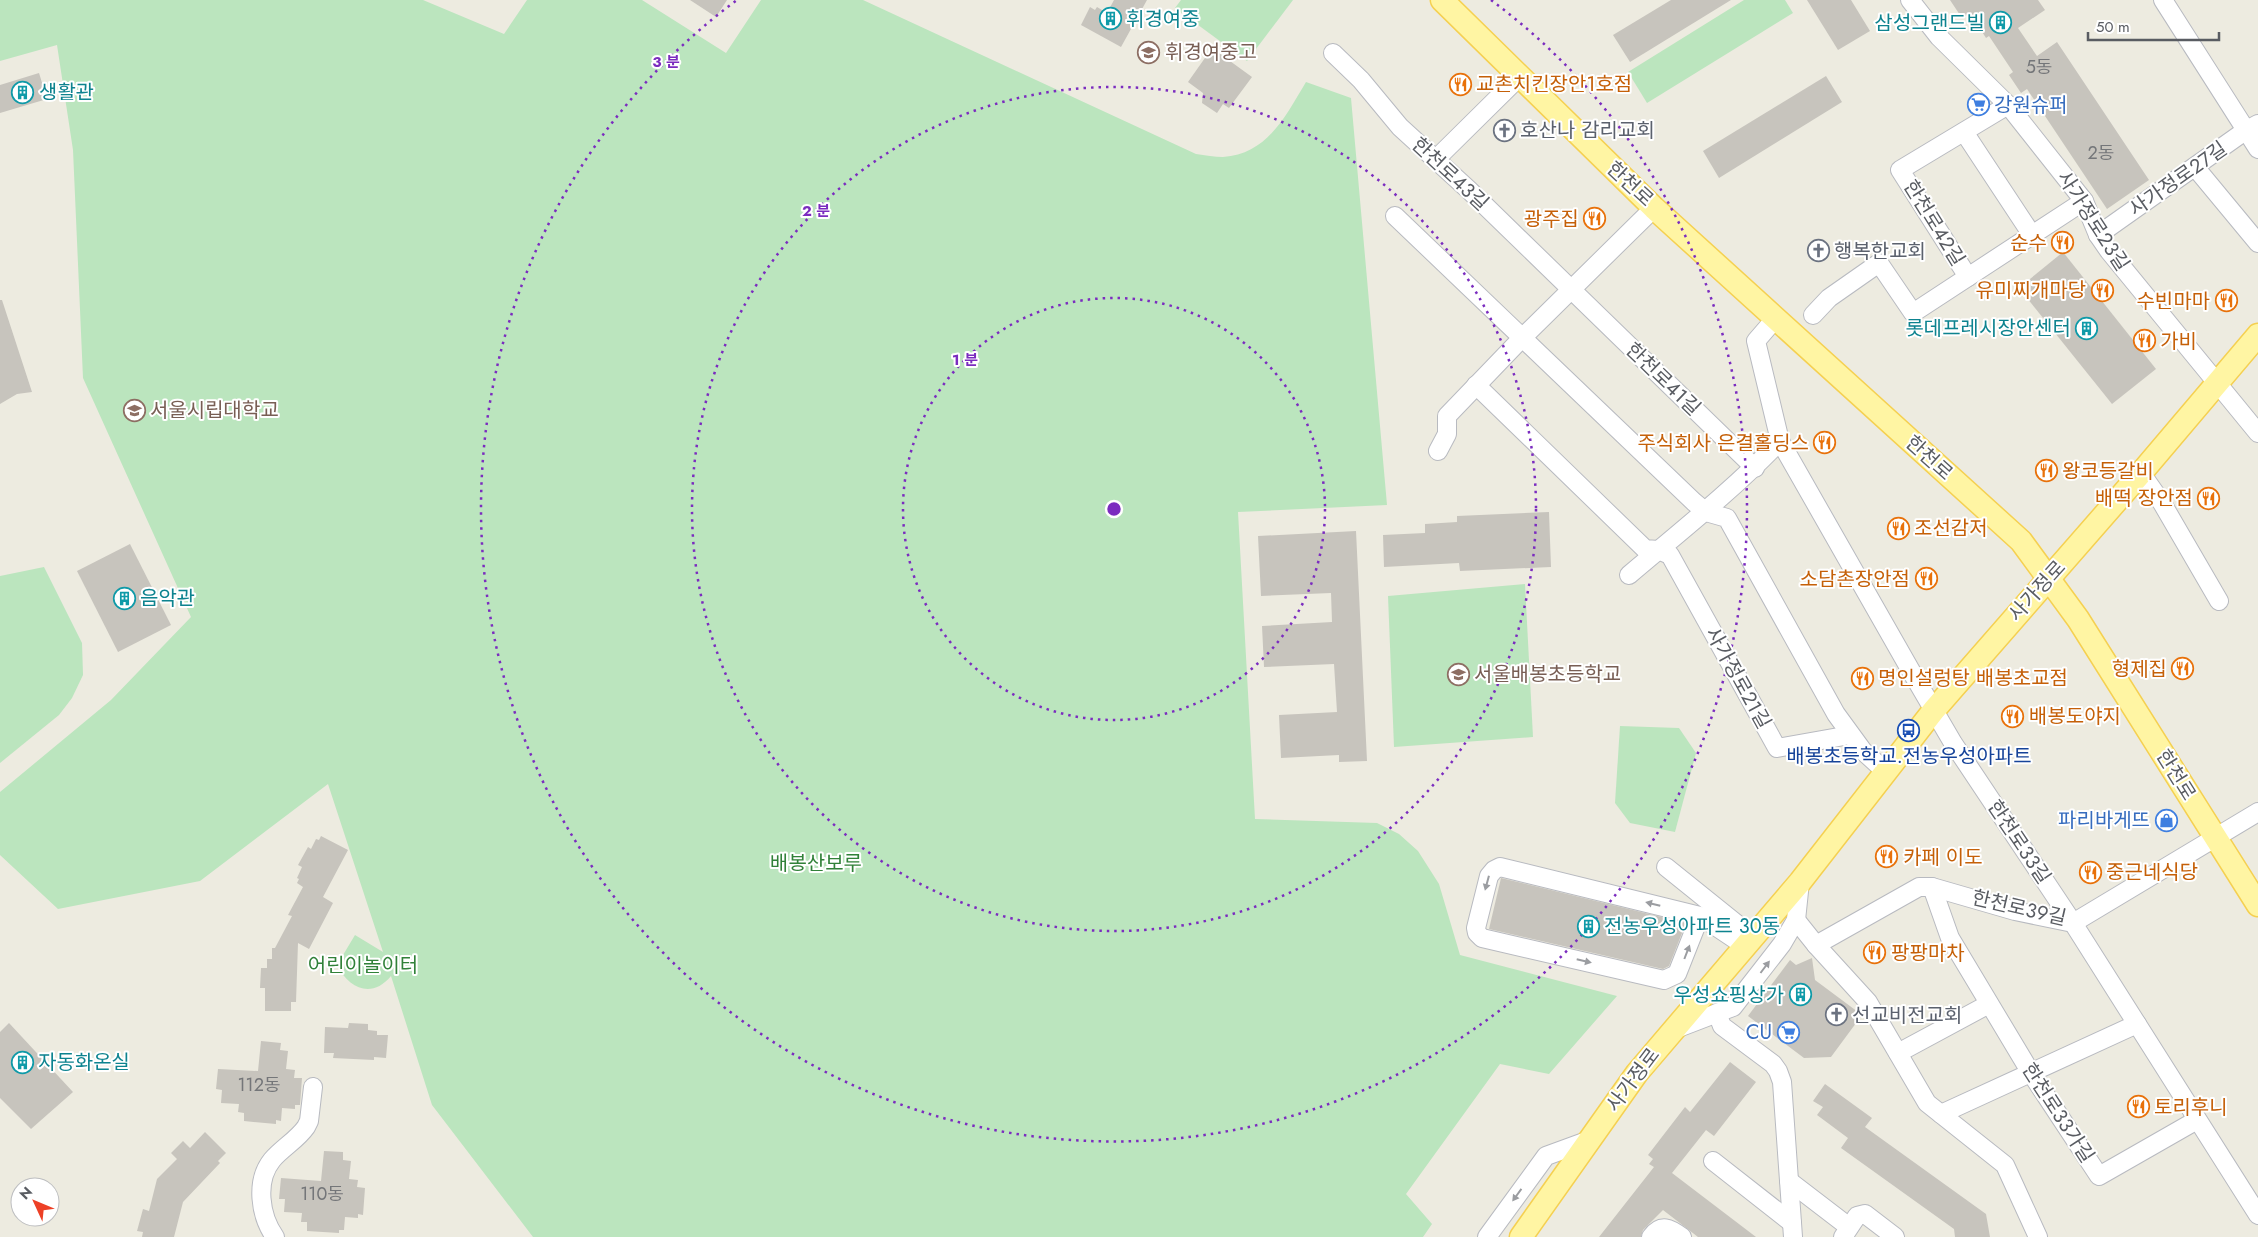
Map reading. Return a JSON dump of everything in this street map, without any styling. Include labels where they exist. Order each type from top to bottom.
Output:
[{"type":"main road","name":"한천로","points":[[1442,0],[1654,208],[2021,541],[2078,618],[2258,905]]},
{"type":"main road","name":"사가정로","points":[[1522,1236],[1587,1141],[1637,1073],[1671,1031],[1800,882],[1934,710],[2141,473],[2258,335]]},
{"type":"street","name":"사가정로23길","points":[[1910,0],[1939,36],[2008,106],[2084,201],[2098,235],[2109,251],[2258,433]]},
{"type":"street","points":[[2164,0],[2252,128],[2258,149]]},
{"type":"street","name":"한천로43길","points":[[1333,53],[1361,80],[1400,127],[1470,190],[1572,290]]},
{"type":"street","points":[[1435,160],[1520,77]]},
{"type":"street","points":[[2008,106],[1964,132],[2032,235]]},
{"type":"street","name":"사가정로27길","points":[[2098,235],[2252,128]]},
{"type":"street","name":"한천로42길","points":[[1964,132],[1900,170],[1968,277]]},
{"type":"street","points":[[2196,167],[2258,243]]},
{"type":"street","name":"한천로42길","points":[[1813,315],[1830,298],[1880,263],[1913,313],[2084,201]]},
{"type":"street","points":[[1438,452],[1447,434],[1447,416],[1523,337],[1654,208]]},
{"type":"street","points":[[1395,216],[1706,512],[1727,518],[1836,714],[1850,735],[1885,771]]},
{"type":"street","name":"한천로41길","points":[[1572,290],[1754,468]]},
{"type":"street","points":[[1775,319],[1756,341],[1780,441],[1934,710]]},
{"type":"street","points":[[1476,385],[1646,549],[1658,550]]},
{"type":"street","points":[[1629,575],[1706,512],[1780,441]]},
{"type":"street","points":[[2141,473],[2162,503],[2219,601]]},
{"type":"street","name":"사가정로21길","points":[[1658,550],[1670,555],[1777,748],[1850,735]]},
{"type":"street","name":"한천로33길","points":[[1934,710],[1953,743],[2073,922],[2258,1215]]},
{"type":"street","name":"한천로39길","points":[[1932,886],[2015,911],[2073,922],[2258,812]]},
{"type":"street","points":[[1700,916],[1677,974],[1664,980],[1482,938],[1477,933],[1476,928],[1489,876],[1500,867],[1700,916],[1749,941]]},
{"type":"street","points":[[1666,867],[1749,941]]},
{"type":"street","points":[[1671,1031],[1733,1007],[1782,944],[1796,920],[1800,882]]},
{"type":"street","points":[[1816,945],[1920,887],[1932,886]]},
{"type":"street","name":"한천로33가길","points":[[1932,886],[1950,938],[2031,1073],[2099,1176],[2198,1120]]},
{"type":"street","points":[[1796,920],[1868,1002],[1922,1096],[1941,1114],[2005,1165],[2038,1237]]},
{"type":"street","points":[[1898,1053],[1989,1004]]},
{"type":"street","points":[[1717,1013],[1722,1026],[1773,1064],[1782,1082],[1792,1230]]},
{"type":"street","points":[[1941,1114],[2137,1024]]},
{"type":"street","points":[[275,1237],[268,1226],[262,1207],[263,1179],[271,1162],[306,1127],[309,1121],[313,1087]]},
{"type":"street","points":[[1487,1237],[1546,1156],[1587,1141]]},
{"type":"street","points":[[1712,1161],[1792,1230]]},
{"type":"street","points":[[1789,1181],[1846,1232],[1857,1216],[1864,1214],[1895,1237]]},
{"type":"street","points":[[1651,1237],[1656,1230],[1664,1227],[1670,1228],[1682,1237]]},
{"type":"green space","points":[[0,0],[423,0],[504,34],[527,0],[642,0],[726,53],[761,0],[863,0],[1196,154],[1220,157],[1239,154],[1252,149],[1264,141],[1283,119],[1306,82],[1351,98],[1387,505],[1238,512],[1255,819],[1377,823],[1399,834],[1418,851],[1439,884],[1460,955],[1617,996],[1549,1074],[1500,1064],[1406,1194],[1432,1224],[1423,1237],[533,1237],[432,1105],[391,976],[384,983],[376,987],[369,989],[361,988],[348,980],[337,965],[355,935],[383,952],[328,784],[200,881],[58,909],[0,855],[0,792],[111,700],[191,617],[83,378],[73,150],[57,45],[0,61]]},
{"type":"green space","points":[[1181,0],[1293,0],[1247,61],[1175,8]]},
{"type":"green space","points":[[1744,0],[1785,0],[1793,13],[1647,103],[1628,72]]},
{"type":"green space","points":[[44,567],[82,643],[83,675],[72,698],[59,715],[0,763],[0,576]]},
{"type":"green space","points":[[1525,584],[1533,737],[1394,747],[1388,596]]},
{"type":"green space","points":[[1620,726],[1679,728],[1696,753],[1675,832],[1630,823],[1615,803]]},
{"type":"building","points":[[690,0],[727,0],[716,17]]},
{"type":"building","name":"휘경여중","points":[[1114,0],[1147,0],[1121,47],[1081,25],[1090,7],[1095,10],[1097,7],[1107,13]]},
{"type":"building","points":[[1671,0],[1731,0],[1630,62],[1613,35]]},
{"type":"building","points":[[1807,0],[1851,0],[1870,31],[1838,50]]},
{"type":"building","points":[[1950,0],[2038,0],[2045,10],[2018,28],[2037,56],[2057,42],[2149,180],[2107,209],[2027,89],[2021,93],[2009,75],[2013,72],[1989,36],[1986,38],[1970,13],[1962,18]]},
{"type":"building","points":[[1212,48],[1252,77],[1229,108],[1223,104],[1217,113],[1202,103],[1203,93],[1188,82]]},
{"type":"building","name":"생활관","points":[[39,73],[47,99],[0,113],[0,85]]},
{"type":"building","points":[[1826,76],[1842,102],[1719,178],[1703,151]]},
{"type":"building","name":"롯데프레시장안센터","points":[[2063,252],[2156,369],[2112,404],[2019,288]]},
{"type":"building","points":[[0,300],[2,300],[32,392],[17,394],[0,404]]},
{"type":"building","points":[[1549,512],[1551,567],[1460,571],[1459,563],[1384,567],[1383,535],[1425,533],[1425,524],[1457,522],[1457,516]]},
{"type":"building","points":[[1356,531],[1367,761],[1339,762],[1339,755],[1281,758],[1279,715],[1337,712],[1334,664],[1264,667],[1262,626],[1332,622],[1331,593],[1261,596],[1258,536]]},
{"type":"building","name":"음악관","points":[[130,544],[171,625],[118,652],[77,571]]},
{"type":"building","points":[[321,836],[348,850],[323,897],[333,903],[309,949],[298,943],[296,1002],[291,1002],[291,1011],[265,1011],[265,988],[260,988],[261,968],[267,968],[267,959],[272,959],[272,948],[275,948],[292,916],[288,915],[303,887],[297,883],[302,867],[298,865],[308,847],[311,849],[316,839],[319,840]]},
{"type":"building","name":"전농우성아파트 30동","points":[[1501,878],[1686,923],[1669,966],[1663,969],[1489,929]]},
{"type":"building","name":"우성쇼핑상가","points":[[1812,958],[1815,980],[1862,1015],[1831,1057],[1804,1058],[1748,1016],[1790,960],[1796,965]]},
{"type":"building","name":"자동화온실","points":[[9,1023],[73,1092],[31,1129],[0,1098],[0,1032]]},
{"type":"building","points":[[349,1023],[368,1024],[368,1030],[377,1031],[377,1035],[388,1035],[386,1058],[374,1057],[374,1060],[333,1058],[334,1053],[324,1053],[325,1027],[348,1028]]},
{"type":"building","points":[[261,1041],[281,1043],[280,1050],[288,1051],[286,1069],[295,1070],[294,1078],[302,1078],[300,1105],[295,1105],[295,1109],[282,1108],[281,1121],[276,1120],[276,1124],[244,1121],[244,1113],[238,1112],[239,1104],[221,1103],[222,1090],[216,1089],[218,1069],[258,1071]]},
{"type":"building","points":[[1730,1062],[1756,1082],[1714,1136],[1706,1130],[1672,1173],[1756,1237],[1698,1237],[1663,1210],[1643,1230],[1641,1237],[1599,1237],[1654,1167],[1649,1164],[1653,1159],[1648,1155],[1685,1107],[1690,1112]]},
{"type":"building","points":[[1825,1084],[1872,1118],[1865,1127],[1986,1214],[1990,1237],[1955,1237],[1954,1229],[1841,1148],[1848,1138],[1817,1115],[1823,1107],[1813,1101]]},
{"type":"building","points":[[205,1132],[226,1153],[218,1161],[220,1163],[183,1202],[174,1237],[142,1237],[143,1232],[137,1231],[143,1209],[149,1211],[157,1179],[177,1159],[171,1153],[183,1141],[190,1148]]},
{"type":"building","points":[[324,1151],[343,1152],[343,1160],[351,1161],[349,1179],[358,1180],[357,1187],[365,1188],[363,1215],[358,1214],[358,1218],[345,1217],[344,1230],[339,1230],[339,1233],[307,1231],[307,1222],[301,1222],[302,1213],[284,1212],[285,1199],[279,1199],[281,1178],[321,1181]]},
{"type":"place","name":"휘경여중","points":[[1110,19]]},
{"type":"place","name":"삼성그랜드빌","points":[[2001,23]]},
{"type":"place","name":"휘경여중고","points":[[1149,52]]},
{"type":"place","name":"교촌치킨장안1호점","points":[[1460,84]]},
{"type":"place","name":"생활관","points":[[23,92]]},
{"type":"place","name":"강원슈퍼","points":[[1978,105]]},
{"type":"place","name":"호산나 감리교회","points":[[1504,130]]},
{"type":"place","name":"광주집","points":[[1595,219]]},
{"type":"place","name":"순수","points":[[2063,243]]},
{"type":"place","name":"행복한교회","points":[[1818,251]]},
{"type":"place","name":"유미찌개마당","points":[[2102,290]]},
{"type":"place","name":"수빈마마","points":[[2226,301]]},
{"type":"place","name":"롯데프레시장안센터","points":[[2087,328]]},
{"type":"place","name":"가비","points":[[2144,341]]},
{"type":"place","name":"서울시립대학교","points":[[134,410]]},
{"type":"place","name":"주식회사 은결홀딩스","points":[[1825,443]]},
{"type":"place","name":"왕코등갈비","points":[[2046,471]]},
{"type":"place","name":"배떡 장안점","points":[[2209,498]]},
{"type":"place","name":"조선감저","points":[[1898,528]]},
{"type":"place","name":"소담촌장안점","points":[[1926,579]]},
{"type":"place","name":"음악관","points":[[124,598]]},
{"type":"place","name":"형제집","points":[[2183,669]]},
{"type":"place","name":"서울배봉초등학교","points":[[1458,674]]},
{"type":"place","name":"명인설렁탕 배봉초교점","points":[[1862,678]]},
{"type":"place","name":"배봉도야지","points":[[2013,716]]},
{"type":"place","name":"배봉초등학교.전농우성아파트","points":[[1909,730]]},
{"type":"place","name":"파리바게뜨","points":[[2166,820]]},
{"type":"place","name":"카페 이도","points":[[1887,857]]},
{"type":"place","name":"중근네식당","points":[[2090,872]]},
{"type":"place","name":"전농우성아파트 30동","points":[[1588,926]]},
{"type":"place","name":"팡팡마차","points":[[1875,953]]},
{"type":"place","name":"우성쇼핑상가","points":[[1800,995]]},
{"type":"place","name":"선교비전교회","points":[[1836,1015]]},
{"type":"place","name":"CU","points":[[1788,1032]]},
{"type":"place","name":"자동화온실","points":[[22,1062]]},
{"type":"place","name":"토리후니","points":[[2138,1107]]},
{"type":"park label","name":"배봉산보루","points":[[816,863]]},
{"type":"park label","name":"어린이놀이터","points":[[363,965]]}]
